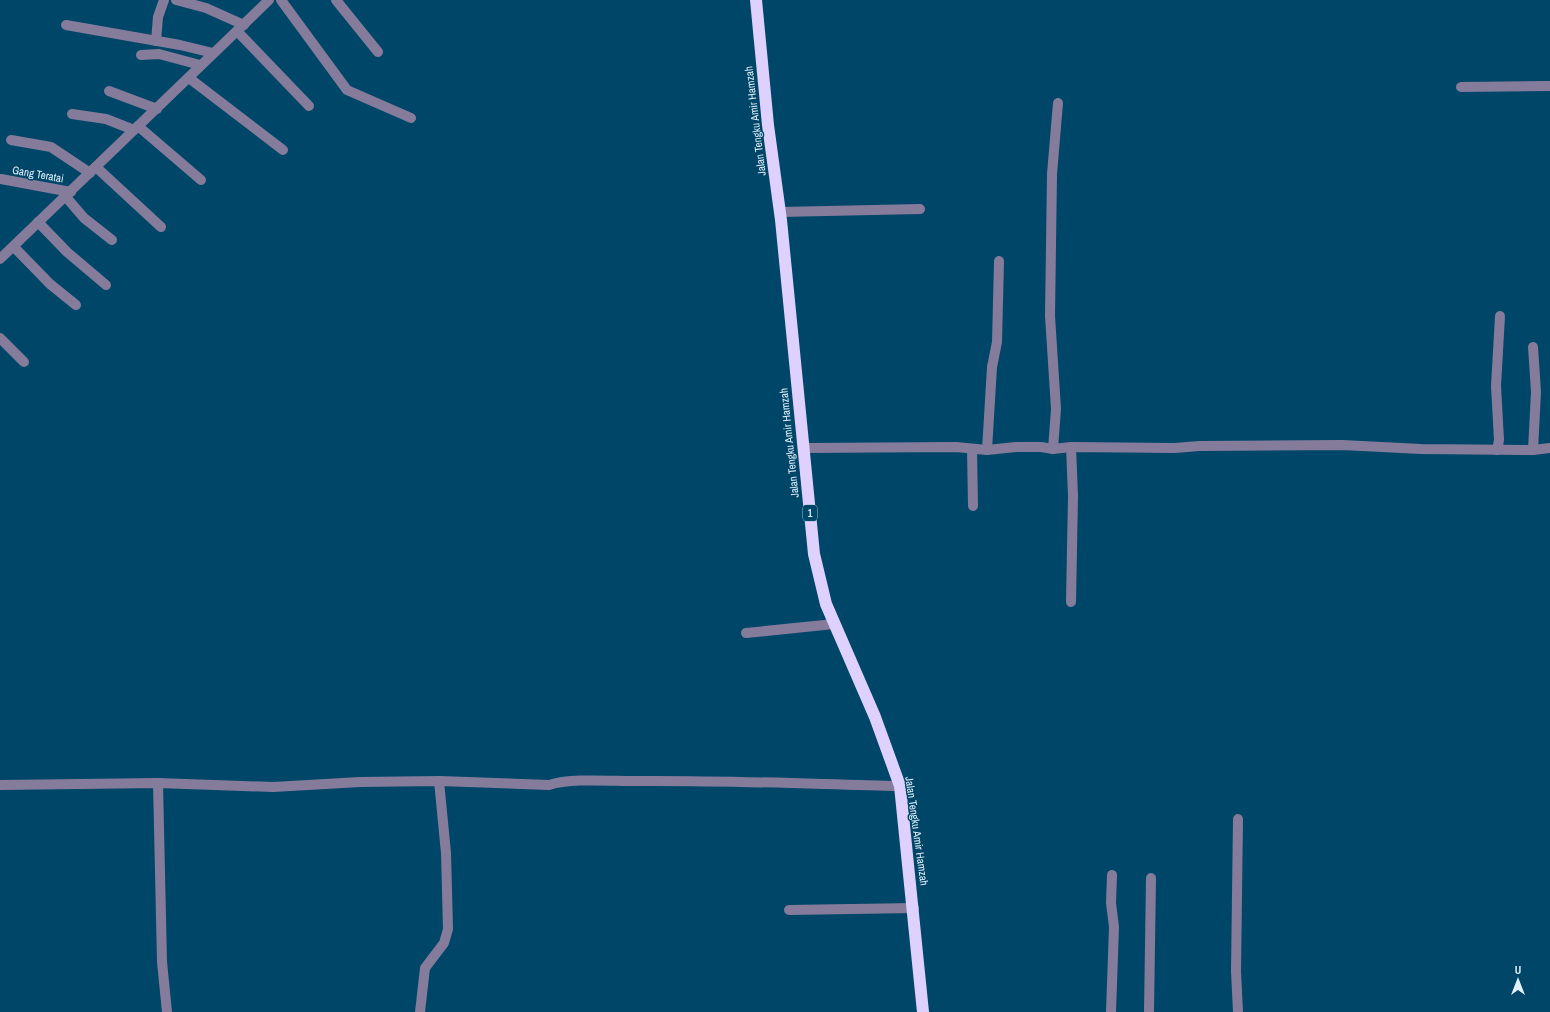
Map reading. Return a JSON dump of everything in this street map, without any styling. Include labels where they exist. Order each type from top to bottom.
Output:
[{"type":"highway","name":"Jalan Tengku Amir Hamzah","points":[[756,0],[768,125],[780,212],[814,554],[822,594],[875,717],[900,786],[914,908],[923,1012]]},
{"type":"street","points":[[156,41],[158,17],[164,0]]},
{"type":"street","points":[[176,0],[206,8],[241,28],[309,106]]},
{"type":"street","points":[[1,256],[14,248],[38,222],[269,0]]},
{"type":"street","points":[[281,0],[347,90],[411,118]]},
{"type":"street","points":[[336,0],[378,52]]},
{"type":"street","points":[[66,25],[213,53]]},
{"type":"street","points":[[141,55],[160,54],[200,65]]},
{"type":"street","points":[[189,78],[283,150]]},
{"type":"street","points":[[1461,87],[1550,86]]},
{"type":"street","points":[[109,90],[157,109]]},
{"type":"street","points":[[1054,449],[1056,409],[1050,316],[1052,174],[1058,104]]},
{"type":"street","points":[[72,114],[106,120],[136,128],[201,180]]},
{"type":"street","points":[[11,140],[51,147],[93,170],[161,226]]},
{"type":"street","name":"Gang Teratai","points":[[1,179],[68,194]]},
{"type":"street","points":[[68,194],[84,218],[112,240]]},
{"type":"street","points":[[780,212],[920,209]]},
{"type":"street","points":[[38,222],[67,252],[106,285]]},
{"type":"street","points":[[14,248],[50,284],[76,304]]},
{"type":"street","points":[[987,450],[992,368],[997,342],[999,261]]},
{"type":"street","points":[[1497,450],[1499,440],[1496,386],[1500,316]]},
{"type":"street","points":[[0,338],[24,362]]},
{"type":"street","points":[[1533,347],[1536,392],[1533,450]]},
{"type":"street","points":[[803,448],[956,447],[987,450],[1016,447],[1041,447],[1054,449],[1071,447],[1175,448],[1199,446],[1342,445],[1421,449],[1533,450],[1550,448]]},
{"type":"street","points":[[1071,447],[1073,496],[1071,602]]},
{"type":"street","points":[[972,449],[973,506]]},
{"type":"street","points":[[746,633],[834,624]]},
{"type":"street","points":[[0,784],[158,783],[273,787],[360,782],[439,781],[549,785],[591,781],[654,780],[900,786]]},
{"type":"street","points":[[420,1012],[425,968],[444,943],[448,929],[446,852],[439,781]]},
{"type":"street","points":[[158,783],[162,962],[167,1012]]},
{"type":"street","points":[[1238,819],[1236,971],[1238,1012]]},
{"type":"street","points":[[1111,1012],[1114,927],[1111,903],[1112,875]]},
{"type":"street","points":[[1149,1012],[1151,878]]},
{"type":"street","points":[[789,910],[914,908]]}]
